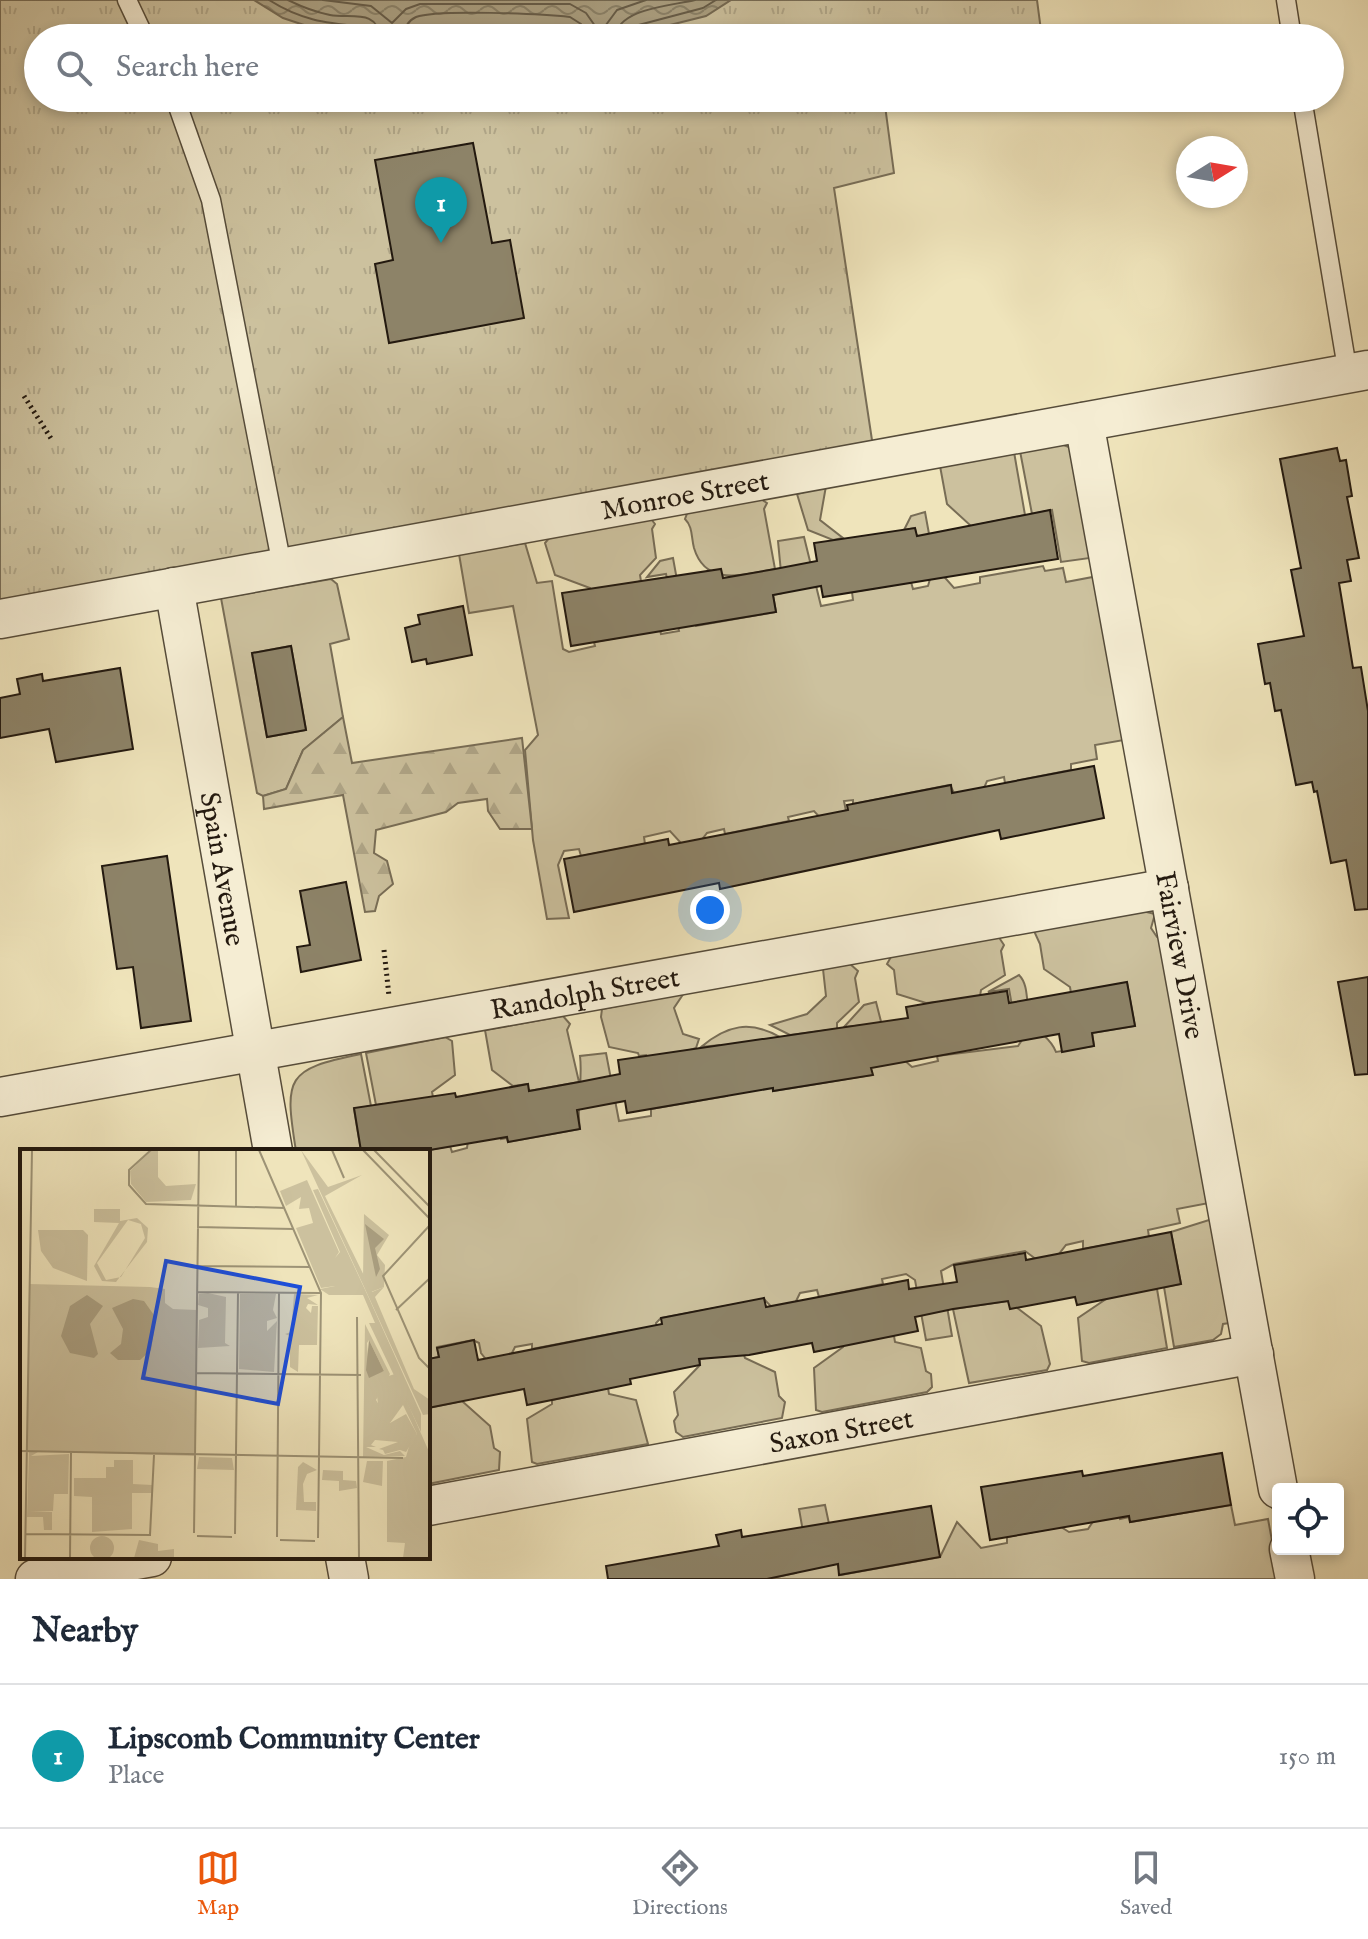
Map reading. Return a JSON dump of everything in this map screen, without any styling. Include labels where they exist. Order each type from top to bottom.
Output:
[{"type":"street","name":"Monroe Street","points":[[0,619],[1358,372]]},
{"type":"street","name":"Fairview Drive","points":[[1084,422],[1277,1483]]},
{"type":"street","name":"Spain Avenue","points":[[174,587],[273,1149]]},
{"type":"street","name":"Randolph Street","points":[[0,1097],[1169,888]]},
{"type":"street","name":"Saxon Street","points":[[430,1506],[1254,1354]]},
{"type":"street","points":[[1290,1555],[1295,1579]]},
{"type":"street","points":[[35,1579],[141,1559]]},
{"type":"street","points":[[345,1559],[349,1579]]},
{"type":"lane","points":[[127,0],[138,24]]},
{"type":"lane","points":[[180,112],[211,200],[282,566]]},
{"type":"lane","points":[[1305,112],[1358,372]]},
{"type":"path","points":[[24,396],[52,440]]},
{"type":"path","points":[[384,950],[392,1025]]},
{"type":"green space","points":[[0,0],[1037,0],[1040,24],[24,24],[24,112],[886,112],[894,173],[834,188],[875,460],[0,619]]},
{"type":"green space","points":[[1061,444],[1074,449],[1090,558],[1061,562],[1052,510],[1032,514],[1020,451]]},
{"type":"green space","points":[[1014,452],[1025,515],[971,526],[947,504],[940,466]]},
{"type":"green space","points":[[826,486],[820,520],[843,538],[833,540],[808,530],[797,494]]},
{"type":"green space","points":[[759,498],[767,503],[764,509],[775,569],[728,575],[708,569],[694,548],[691,529],[685,519],[688,511]]},
{"type":"green space","points":[[925,512],[936,572],[940,572],[954,588],[980,583],[980,577],[1043,566],[1045,571],[1063,568],[1066,582],[1098,576],[1124,740],[1095,745],[1097,759],[1071,764],[1071,770],[1005,783],[1004,777],[987,781],[974,811],[957,799],[950,785],[853,804],[853,800],[844,801],[848,821],[837,836],[814,811],[788,817],[789,821],[725,834],[724,829],[707,833],[691,854],[670,831],[644,837],[645,844],[581,856],[579,849],[564,851],[558,865],[569,918],[547,919],[533,840],[525,750],[538,735],[513,606],[469,613],[459,554],[525,543],[537,583],[552,581],[563,649],[569,652],[595,646],[594,642],[660,630],[661,634],[679,631],[666,574],[647,577],[660,561],[673,558],[681,602],[696,626],[776,612],[773,595],[783,593],[778,541],[804,537],[821,606],[853,600],[852,592],[911,582],[913,589],[928,586],[930,579],[924,579],[915,528],[904,530],[911,516]]},
{"type":"green space","points":[[651,519],[655,524],[652,529],[656,558],[640,575],[641,581],[592,597],[590,588],[555,575],[545,543],[550,537]]},
{"type":"green space","points":[[331,579],[337,584],[349,639],[330,644],[343,717],[303,750],[286,789],[263,796],[257,793],[221,598]],"holes":[[[291,646],[306,730],[267,737],[252,653]]]},
{"type":"green space","points":[[343,717],[352,763],[522,738],[532,829],[500,829],[488,811],[487,799],[458,803],[446,812],[376,830],[374,853],[387,861],[393,884],[379,896],[375,911],[365,912],[343,795],[264,809],[263,796],[286,789],[303,750]]},
{"type":"green space","points":[[1138,910],[1155,914],[1151,928],[1157,937],[1166,940],[1209,1203],[1177,1209],[1180,1223],[1148,1230],[1149,1237],[1083,1249],[1083,1241],[1066,1245],[1048,1268],[1025,1251],[954,1264],[941,1271],[952,1336],[926,1340],[915,1280],[906,1274],[882,1279],[883,1284],[819,1297],[817,1290],[800,1293],[786,1322],[764,1299],[661,1318],[656,1323],[658,1334],[646,1349],[620,1332],[532,1349],[532,1344],[515,1347],[500,1377],[481,1353],[479,1343],[473,1340],[437,1347],[439,1357],[430,1359],[430,1150],[450,1146],[452,1152],[467,1148],[468,1141],[498,1129],[501,1139],[507,1138],[508,1142],[580,1129],[580,1056],[606,1053],[619,1121],[651,1116],[651,1109],[727,1096],[719,1045],[701,1047],[720,1034],[739,1027],[759,1028],[780,1037],[765,1040],[773,1091],[872,1075],[864,1025],[844,1027],[864,1005],[876,1002],[887,1045],[912,1067],[938,1061],[937,1056],[1018,1046],[1022,1040],[1018,1040],[1009,989],[988,992],[1019,975],[1025,985],[1031,1020],[1056,1052],[1094,1046],[1092,1033],[1135,1026],[1127,983],[1071,993],[1070,987],[1044,969],[1040,944],[1034,931]]},
{"type":"green space","points":[[998,936],[1004,945],[1001,951],[1005,975],[981,990],[980,996],[936,1011],[935,1002],[926,1003],[897,994],[894,970],[887,964],[892,955]]},
{"type":"green space","points":[[850,964],[858,971],[855,978],[859,1002],[837,1023],[837,1029],[790,1035],[770,1025],[807,1014],[826,996],[823,969]]},
{"type":"green space","points":[[684,993],[674,1008],[683,1034],[699,1039],[696,1048],[648,1064],[646,1055],[639,1056],[638,1053],[609,1047],[601,1017],[602,1009]]},
{"type":"green space","points":[[563,1016],[570,1024],[567,1030],[579,1082],[529,1091],[527,1084],[513,1086],[492,1070],[485,1030]]},
{"type":"green space","points":[[445,1037],[452,1041],[455,1075],[432,1092],[433,1097],[384,1112],[382,1104],[376,1105],[366,1053]]},
{"type":"green space","points":[[361,1054],[371,1106],[354,1109],[361,1149],[296,1149],[291,1107],[296,1080],[304,1072],[336,1059]]},
{"type":"green space","points":[[1214,1221],[1230,1323],[1223,1324],[1221,1334],[1213,1340],[1174,1347],[1164,1287],[1181,1284],[1171,1232]]},
{"type":"green space","points":[[1157,1289],[1167,1348],[1089,1363],[1082,1361],[1078,1318],[1106,1299],[1105,1293]]},
{"type":"green space","points":[[1008,1301],[1041,1326],[1050,1364],[1047,1370],[969,1383],[953,1309]]},
{"type":"green space","points":[[894,1336],[895,1342],[921,1348],[926,1371],[931,1374],[932,1387],[927,1392],[822,1412],[816,1410],[814,1368],[843,1347],[842,1340]]},
{"type":"green space","points":[[743,1352],[745,1358],[775,1372],[779,1396],[785,1402],[782,1418],[683,1437],[676,1432],[674,1421],[678,1415],[674,1392],[700,1365],[700,1359]]},
{"type":"green space","points":[[608,1388],[609,1394],[636,1400],[648,1444],[537,1464],[532,1462],[527,1419],[552,1404],[552,1400]]},
{"type":"green space","points":[[462,1401],[490,1426],[494,1448],[500,1452],[499,1470],[430,1484],[430,1408]]},
{"type":"green space","points":[[825,1505],[840,1575],[940,1557],[957,1522],[981,1548],[1007,1543],[1007,1537],[1061,1527],[1069,1532],[1088,1529],[1104,1505],[1118,1509],[1120,1519],[1129,1517],[1130,1522],[1231,1505],[1235,1525],[1268,1519],[1272,1555],[1275,1555],[1279,1579],[767,1579],[796,1573],[793,1558],[807,1554],[799,1509]]},
{"type":"water","points":[[254,0],[731,0],[706,16],[674,24],[301,24],[283,18]]},
{"type":"building","points":[[473,143],[492,243],[510,240],[524,318],[389,343],[375,264],[393,260],[375,160]]},
{"type":"building","points":[[1337,448],[1340,461],[1346,460],[1352,496],[1347,497],[1359,558],[1347,560],[1351,581],[1339,583],[1353,668],[1361,667],[1368,711],[1368,909],[1355,910],[1346,860],[1331,863],[1317,791],[1314,792],[1312,782],[1296,785],[1281,710],[1275,711],[1270,683],[1265,684],[1258,644],[1304,636],[1291,570],[1301,568],[1280,459]]},
{"type":"building","points":[[1050,510],[1058,559],[823,597],[821,586],[773,595],[776,612],[571,646],[562,593],[721,569],[723,578],[817,561],[814,543],[915,528],[917,536]]},
{"type":"building","points":[[463,606],[472,655],[427,664],[426,659],[412,662],[405,628],[420,624],[418,615]]},
{"type":"building","points":[[291,646],[306,730],[267,737],[252,653]]},
{"type":"building","points":[[120,668],[133,749],[56,762],[49,729],[0,738],[0,698],[20,694],[17,679],[42,674],[43,681]]},
{"type":"building","points":[[1094,766],[1104,818],[1001,839],[999,830],[720,889],[719,883],[574,912],[564,859],[668,839],[669,845],[848,810],[847,805],[951,785],[952,793]]},
{"type":"building","points":[[167,856],[191,1021],[141,1028],[133,967],[117,969],[102,866]]},
{"type":"building","points":[[346,882],[361,960],[301,972],[297,947],[310,945],[300,891]]},
{"type":"building","points":[[1368,977],[1368,1074],[1355,1075],[1338,982]]},
{"type":"building","points":[[1127,982],[1135,1026],[1092,1033],[1094,1046],[1062,1052],[1059,1034],[871,1068],[873,1075],[773,1091],[773,1088],[627,1113],[625,1101],[577,1110],[580,1129],[508,1142],[507,1137],[430,1150],[361,1149],[354,1108],[455,1093],[456,1097],[528,1084],[529,1091],[620,1074],[618,1060],[908,1018],[906,1007],[1007,991],[1009,1003]]},
{"type":"building","points":[[1171,1232],[1181,1284],[1077,1305],[1075,1297],[1010,1309],[1008,1301],[953,1309],[915,1317],[918,1331],[814,1352],[812,1343],[749,1355],[699,1359],[700,1365],[630,1379],[631,1384],[527,1405],[524,1389],[430,1408],[430,1359],[439,1357],[437,1348],[474,1340],[478,1360],[662,1324],[661,1318],[764,1298],[766,1307],[908,1280],[909,1289],[957,1282],[954,1265],[1025,1253],[1026,1260]]},
{"type":"building","points":[[1222,1453],[1231,1505],[1130,1522],[1129,1516],[990,1540],[981,1487],[1082,1471],[1083,1476]]},
{"type":"building","points":[[931,1506],[940,1557],[839,1575],[838,1564],[767,1579],[608,1579],[606,1566],[719,1546],[716,1535],[741,1530],[742,1537]]},
{"type":"place","name":"Lipscomb Community Center","points":[[441,243]]}]
